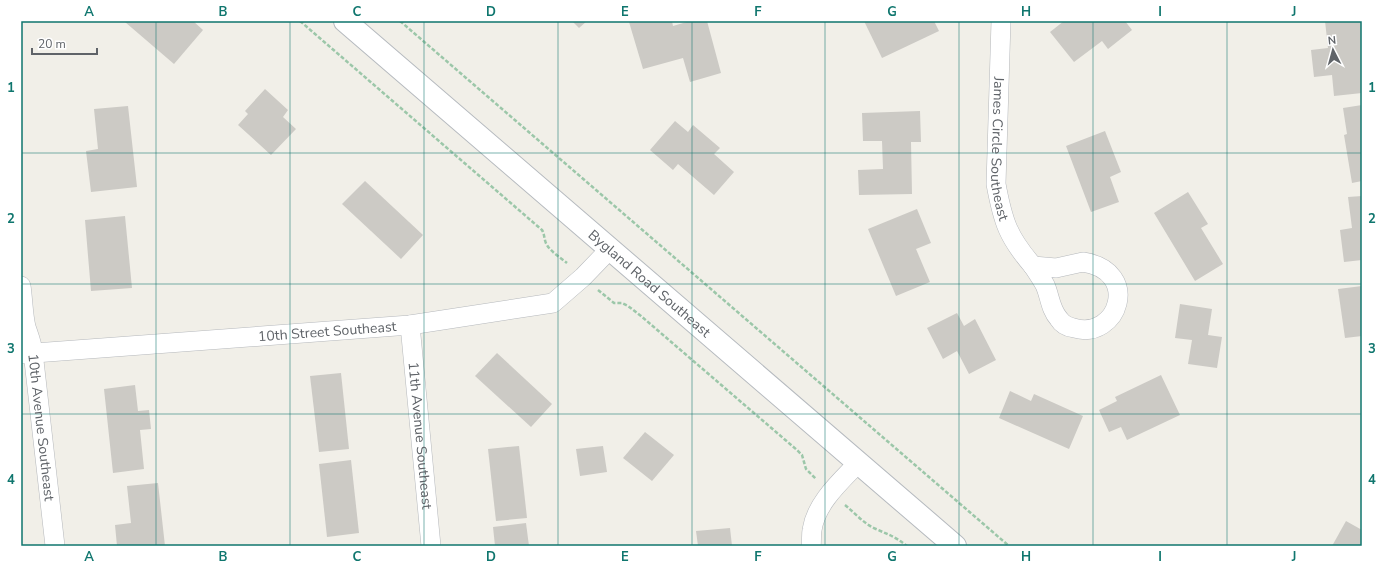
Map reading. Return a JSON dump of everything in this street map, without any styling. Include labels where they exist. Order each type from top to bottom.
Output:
[{"type":"street","name":"Bygland Road Southeast","points":[[345,21],[955,546]]},
{"type":"street","name":"James Circle Southeast","points":[[1001,21],[996,184],[1001,210],[1007,229],[1045,286],[1053,310],[1059,320],[1068,326],[1079,330],[1091,329],[1101,325],[1110,318],[1116,308],[1118,297],[1117,286],[1112,276],[1104,268],[1083,262],[1056,268],[1033,266]]},
{"type":"street","name":"10th Street Southeast","points":[[27,353],[410,324],[553,303],[583,277],[610,249]]},
{"type":"street","name":"10th Avenue Southeast","points":[[21,286],[27,353],[55,546]]},
{"type":"street","name":"11th Avenue Southeast","points":[[410,324],[431,546]]},
{"type":"street","points":[[811,546],[812,529],[819,511],[831,492],[858,463]]},
{"type":"path","points":[[400,21],[1009,546]]},
{"type":"building","points":[[193,21],[203,30],[174,64],[125,22]]},
{"type":"building","points":[[572,21],[587,21],[579,28]]},
{"type":"building","points":[[672,21],[673,26],[690,21],[707,21],[721,73],[690,82],[683,58],[643,69],[629,22]]},
{"type":"building","points":[[864,21],[934,21],[939,31],[882,58]]},
{"type":"building","points":[[1064,21],[1125,21],[1132,30],[1108,49],[1102,41],[1074,62],[1050,32]]},
{"type":"building","points":[[1325,21],[1362,21],[1362,93],[1334,96],[1332,75],[1314,77],[1311,50],[1328,48]]},
{"type":"building","points":[[265,89],[288,110],[283,117],[296,129],[271,155],[238,125],[248,114],[245,111]]},
{"type":"building","points":[[1362,105],[1362,181],[1352,183],[1344,135],[1347,134],[1343,108]]},
{"type":"building","points":[[128,106],[137,187],[91,192],[86,151],[98,149],[94,109]]},
{"type":"building","points":[[920,111],[921,142],[911,142],[912,194],[859,195],[858,170],[883,169],[882,141],[863,141],[862,113]]},
{"type":"building","points":[[675,121],[688,132],[693,125],[720,148],[714,154],[734,172],[714,195],[678,164],[673,170],[650,150]]},
{"type":"building","points":[[1105,131],[1121,172],[1110,177],[1119,202],[1091,212],[1066,146]]},
{"type":"building","points":[[365,181],[423,235],[401,259],[342,204]]},
{"type":"building","points":[[1188,192],[1208,224],[1201,228],[1223,264],[1195,281],[1154,213]]},
{"type":"building","points":[[1362,196],[1362,260],[1344,262],[1340,230],[1352,228],[1348,197]]},
{"type":"building","points":[[917,209],[931,243],[916,249],[930,282],[896,296],[868,229]]},
{"type":"building","points":[[125,216],[132,288],[91,291],[85,220]]},
{"type":"building","points":[[1362,286],[1362,336],[1345,338],[1338,289]]},
{"type":"building","points":[[1180,304],[1212,309],[1208,335],[1222,337],[1217,368],[1188,364],[1192,340],[1175,338]]},
{"type":"building","points":[[957,313],[964,326],[975,319],[996,360],[969,374],[957,351],[943,359],[927,328]]},
{"type":"building","points":[[497,353],[552,404],[531,427],[475,376]]},
{"type":"building","points":[[341,373],[349,449],[319,452],[310,376]]},
{"type":"building","points":[[1161,375],[1180,415],[1127,440],[1121,427],[1109,432],[1099,410],[1117,401],[1115,397]]},
{"type":"building","points":[[135,385],[138,411],[149,410],[151,429],[140,430],[144,469],[113,473],[104,389]]},
{"type":"building","points":[[1010,391],[1031,401],[1034,394],[1083,416],[1069,449],[999,418]]},
{"type":"building","points":[[645,432],[674,455],[652,481],[623,458]]},
{"type":"building","points":[[519,446],[527,518],[496,521],[488,449]]},
{"type":"building","points":[[603,446],[607,472],[580,476],[576,449]]},
{"type":"building","points":[[351,460],[359,533],[327,537],[319,464]]},
{"type":"building","points":[[158,483],[165,546],[117,546],[115,525],[131,523],[127,486]]},
{"type":"building","points":[[1346,521],[1362,530],[1362,546],[1332,546]]},
{"type":"building","points":[[526,523],[529,546],[495,546],[493,527]]},
{"type":"building","points":[[730,528],[732,546],[698,546],[696,531]]}]
